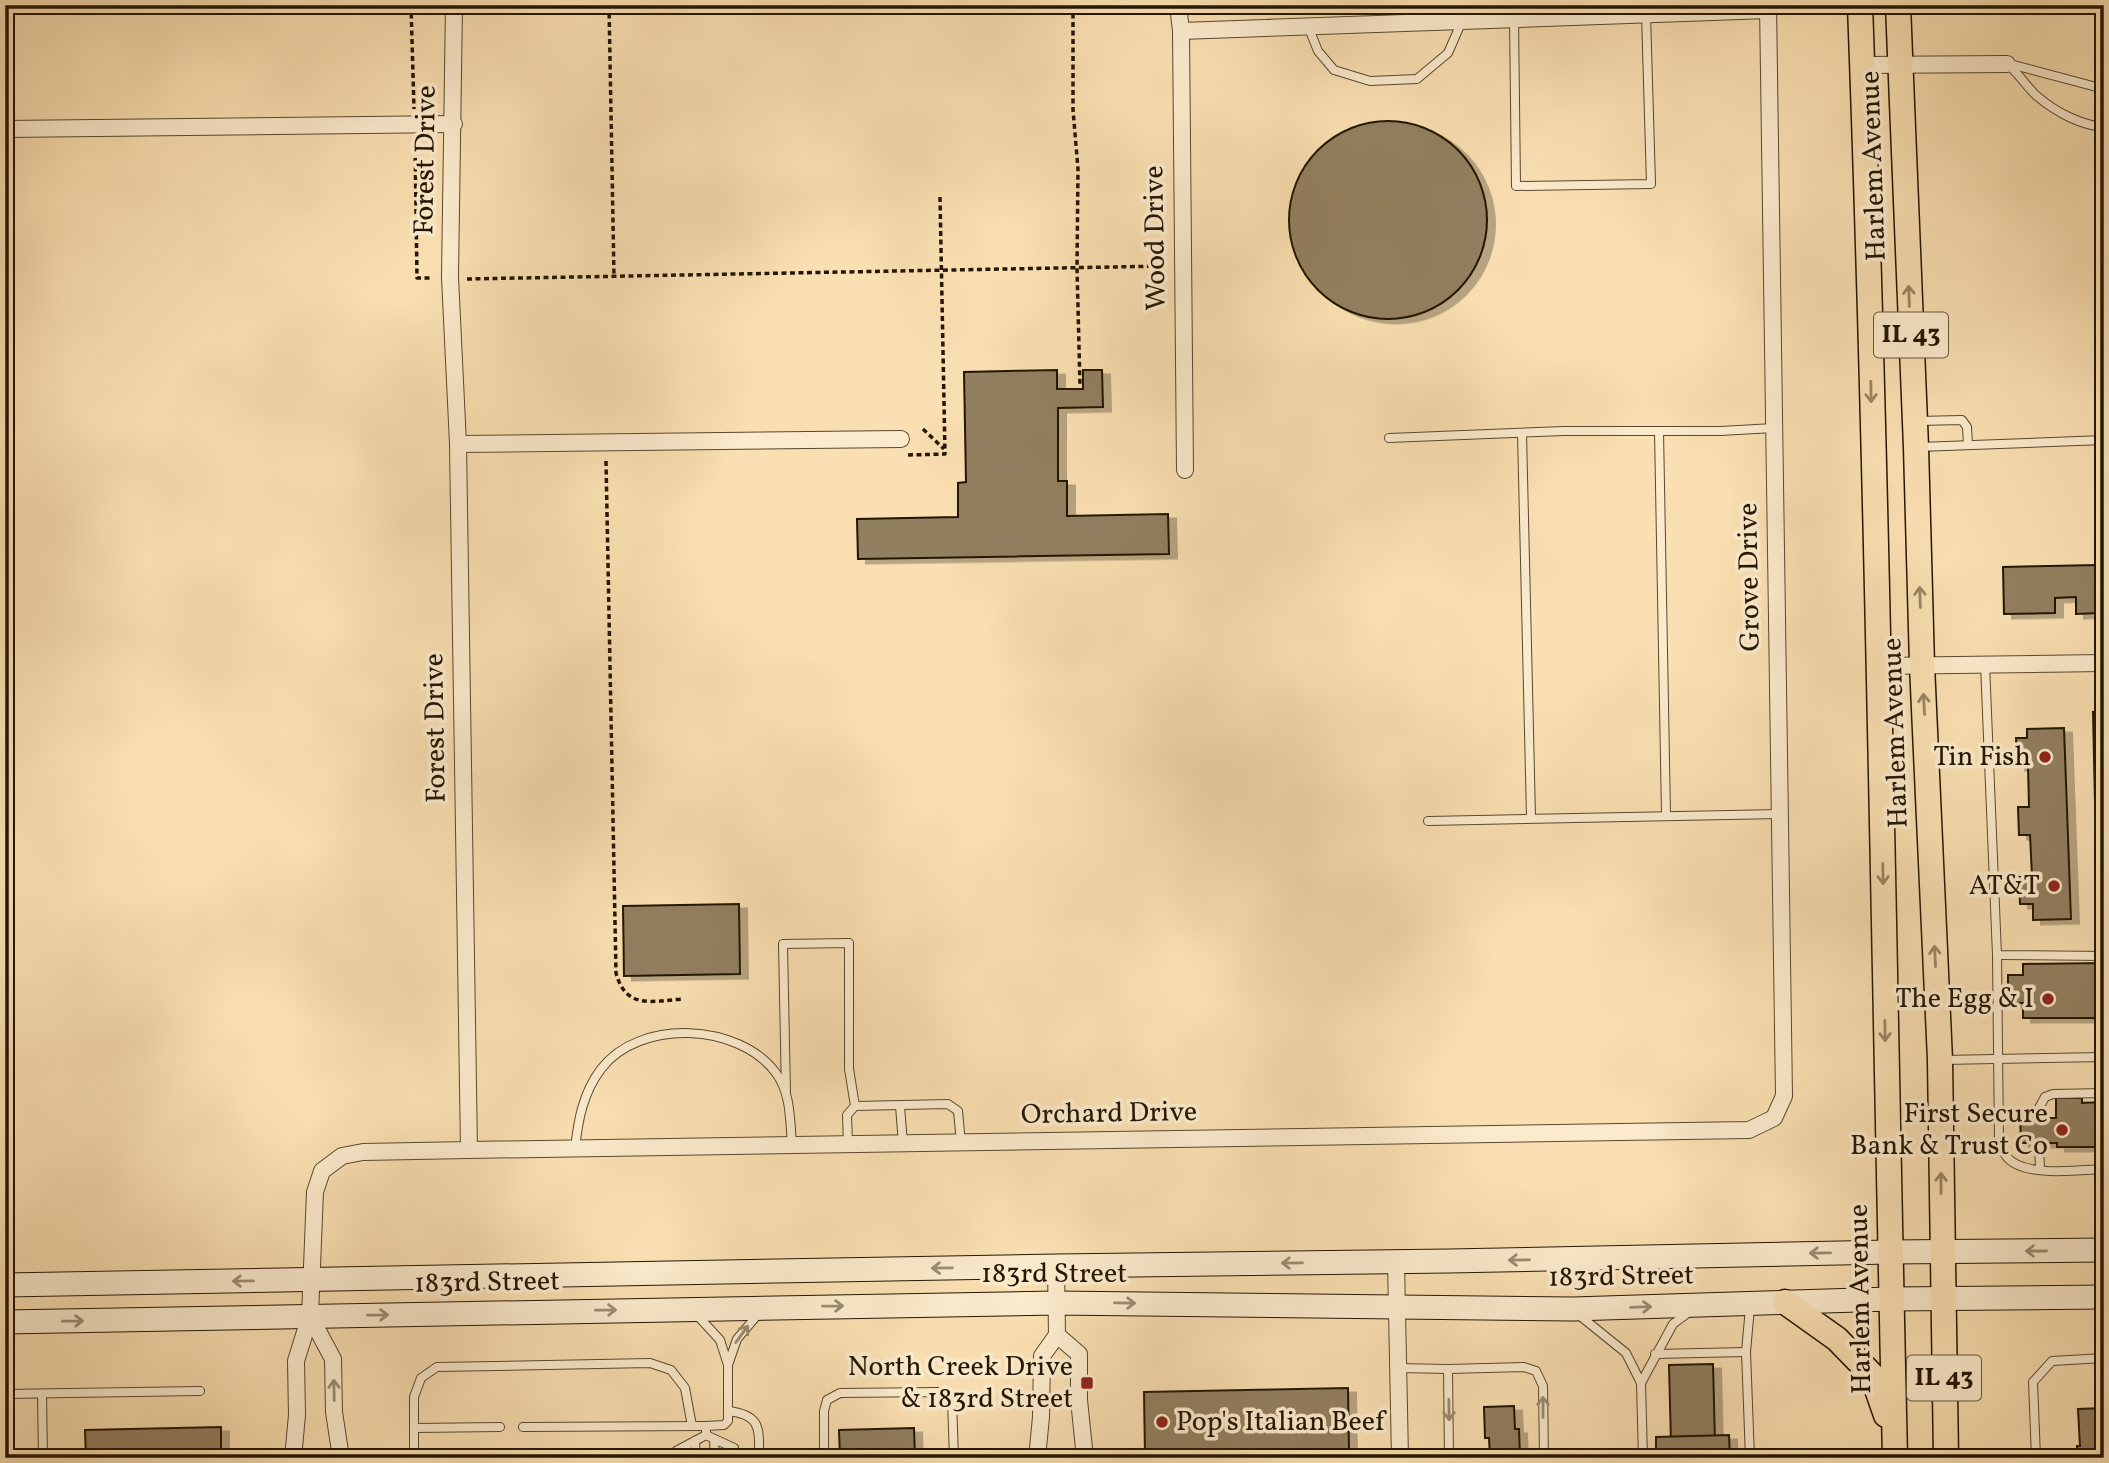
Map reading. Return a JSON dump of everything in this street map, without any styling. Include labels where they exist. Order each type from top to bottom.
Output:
[{"type":"main road","name":"Harlem Avenue","points":[[1860,5],[1879,666],[1894,1446]]},
{"type":"main road","name":"Harlem Avenue","points":[[1898,5],[1922,665],[1940,1060],[1946,1458]]},
{"type":"main road","points":[[1785,1303],[1837,1339],[1872,1375],[1894,1446]]},
{"type":"street","name":"Forest Drive","points":[[454,5],[450,277],[458,444],[469,1150]]},
{"type":"street","name":"Wood Drive","points":[[1178,5],[1181,31],[1185,470]]},
{"type":"street","points":[[1181,31],[1768,8]]},
{"type":"street","name":"Grove Drive","points":[[1749,1130],[1774,1118],[1784,1096],[1768,8]]},
{"type":"street","points":[[1863,65],[2007,64]]},
{"type":"street","points":[[5,128],[454,124]]},
{"type":"street","points":[[458,444],[899,447]]},
{"type":"street","points":[[1879,666],[2104,663]]},
{"type":"street","name":"Orchard Drive","points":[[469,1150],[1749,1130]]},
{"type":"street","points":[[293,1458],[297,1415],[296,1361],[310,1316],[315,1192],[322,1171],[342,1156],[363,1152],[469,1150]]},
{"type":"street","name":"183rd Street","points":[[5,1285],[2104,1250]]},
{"type":"street","points":[[1396,1262],[1400,1458]]},
{"type":"street","points":[[1037,1458],[1042,1356],[1057,1335],[1056,1266]]},
{"type":"street","name":"183rd Street","points":[[5,1322],[1056,1303],[1573,1309],[1890,1299],[2102,1297]]},
{"type":"street","points":[[310,1316],[333,1359],[334,1412],[341,1458]]},
{"type":"street","points":[[1057,1335],[1079,1354],[1079,1400],[1085,1458]]},
{"type":"lane","points":[[1514,19],[1516,186],[1651,184],[1646,14]]},
{"type":"lane","points":[[1308,26],[1318,51],[1334,70],[1370,81],[1417,79],[1448,53],[1462,21]]},
{"type":"lane","points":[[2007,64],[2104,89]]},
{"type":"lane","points":[[2007,64],[2020,75],[2036,96],[2063,114],[2087,125],[2104,127]]},
{"type":"lane","points":[[1914,421],[1962,420],[1967,427],[1968,445]]},
{"type":"lane","points":[[1389,438],[1774,428]]},
{"type":"lane","points":[[1659,431],[1666,815]]},
{"type":"lane","points":[[1522,433],[1531,817]]},
{"type":"lane","points":[[1916,447],[2104,440]]},
{"type":"lane","points":[[1985,664],[1997,956],[1998,1141],[2007,1158],[2024,1168],[2104,1169]]},
{"type":"lane","points":[[1428,821],[1780,814]]},
{"type":"lane","points":[[792,1146],[786,1093],[783,944],[849,943],[849,1069],[855,1106]]},
{"type":"lane","points":[[1997,956],[2104,956]]},
{"type":"lane","points":[[575,1149],[578,1117],[602,1068],[624,1049],[651,1038],[691,1033],[722,1036],[749,1049],[776,1073],[786,1093]]},
{"type":"lane","points":[[1940,1060],[2104,1057]]},
{"type":"lane","points":[[2039,1118],[2039,1108],[2045,1097],[2053,1094],[2104,1093]]},
{"type":"lane","points":[[848,1144],[847,1115],[855,1106],[948,1104],[960,1117],[961,1143]]},
{"type":"lane","points":[[900,1105],[903,1143]]},
{"type":"lane","points":[[2039,1143],[2040,1170]]},
{"type":"lane","points":[[2102,1297],[2104,1320]]},
{"type":"lane","points":[[1750,1458],[1746,1352],[1751,1303]]},
{"type":"lane","points":[[1641,1383],[1673,1324],[1697,1306]]},
{"type":"lane","points":[[728,1365],[737,1339],[764,1307]]},
{"type":"lane","points":[[676,1458],[676,1451],[695,1441],[706,1431],[728,1421],[728,1365],[720,1340],[692,1309]]},
{"type":"lane","points":[[1573,1309],[1626,1353],[1641,1383],[1643,1458]]},
{"type":"lane","points":[[1655,1354],[1746,1352]]},
{"type":"lane","points":[[2036,1458],[2033,1382],[2052,1361],[2104,1358]]},
{"type":"lane","points":[[414,1458],[414,1397],[421,1378],[437,1367],[650,1363],[671,1370],[685,1388],[692,1426]]},
{"type":"lane","points":[[1398,1368],[1524,1367],[1536,1371],[1543,1386],[1544,1458]]},
{"type":"lane","points":[[1448,1368],[1449,1458]]},
{"type":"lane","points":[[5,1394],[200,1391]]},
{"type":"lane","points":[[824,1458],[824,1411],[827,1400],[840,1393],[940,1392],[952,1400],[954,1458]]},
{"type":"lane","points":[[42,1394],[43,1458]]},
{"type":"lane","points":[[728,1411],[745,1413],[752,1418],[759,1429],[759,1458]]},
{"type":"lane","points":[[523,1427],[692,1426],[734,1448],[734,1458]]},
{"type":"lane","points":[[414,1428],[500,1427]]},
{"type":"lane","points":[[715,1439],[715,1458]]},
{"type":"lane","points":[[695,1441],[696,1458]]},
{"type":"path","points":[[411,5],[417,278],[442,278]]},
{"type":"path","points":[[609,5],[614,276]]},
{"type":"path","points":[[1073,5],[1080,386]]},
{"type":"path","points":[[899,447],[945,454],[940,197]]},
{"type":"path","points":[[465,279],[1170,266]]},
{"type":"path","points":[[923,429],[945,450]]},
{"type":"path","points":[[606,461],[616,973],[620,989],[633,999],[683,999]]},
{"type":"building","points":[[1388,121],[1426,129],[1458,150],[1479,182],[1487,220],[1479,258],[1458,290],[1426,311],[1388,319],[1350,311],[1318,290],[1297,258],[1289,220],[1297,182],[1318,150],[1350,129]]},
{"type":"building","points":[[1057,370],[1057,389],[1083,389],[1083,370],[1102,370],[1103,407],[1058,408],[1058,481],[1067,481],[1067,516],[1168,514],[1169,554],[858,559],[857,519],[958,517],[958,483],[966,482],[964,372]]},
{"type":"building","points":[[2098,565],[2099,613],[2076,614],[2076,597],[2055,598],[2055,613],[2004,614],[2003,567]]},
{"type":"building","points":[[2104,711],[2104,803],[2095,803],[2093,712]]},
{"type":"building","points":[[2064,728],[2071,919],[2033,920],[2033,904],[2020,904],[2019,877],[2032,877],[2030,835],[2019,835],[2018,807],[2029,807],[2028,766],[2017,766],[2016,738],[2027,738],[2027,729]]},
{"type":"building","points":[[739,904],[740,974],[624,976],[623,906]]},
{"type":"building","points":[[2104,963],[2104,1027],[2098,1027],[2098,1018],[2023,1018],[2023,1003],[2008,1003],[2008,975],[2023,975],[2023,964]]},
{"type":"building","name":"First Secure Bank & Trust Co","points":[[2056,1098],[2082,1098],[2082,1103],[2104,1102],[2104,1147],[2057,1147],[2057,1143],[2021,1143],[2020,1118],[2056,1118]]},
{"type":"building","points":[[1713,1364],[1715,1442],[1671,1443],[1669,1365]]},
{"type":"building","points":[[1348,1388],[1349,1452],[1145,1455],[1144,1392]]},
{"type":"building","points":[[1514,1406],[1515,1429],[1519,1429],[1520,1458],[1490,1458],[1489,1438],[1485,1438],[1484,1407]]},
{"type":"building","points":[[2104,1408],[2104,1458],[2077,1458],[2077,1446],[2080,1446],[2078,1409]]},
{"type":"building","points":[[221,1427],[221,1458],[86,1458],[85,1430]]},
{"type":"building","points":[[914,1428],[915,1458],[840,1458],[839,1430]]},
{"type":"building","points":[[1729,1435],[1730,1458],[1656,1458],[1656,1437]]},
{"type":"building","points":[[631,1449],[631,1458],[444,1458],[443,1450]]},
{"type":"place","name":"Tin Fish","points":[[2045,757]]},
{"type":"place","name":"AT&T","points":[[2054,886]]},
{"type":"place","name":"The Egg & I","points":[[2048,999]]},
{"type":"place","name":"First Secure Bank & Trust Co","points":[[2062,1130]]},
{"type":"place","name":"North Creek Drive & 183rd Street","points":[[1087,1383]]},
{"type":"place","name":"Pop's Italian Beef","points":[[1162,1422]]}]
